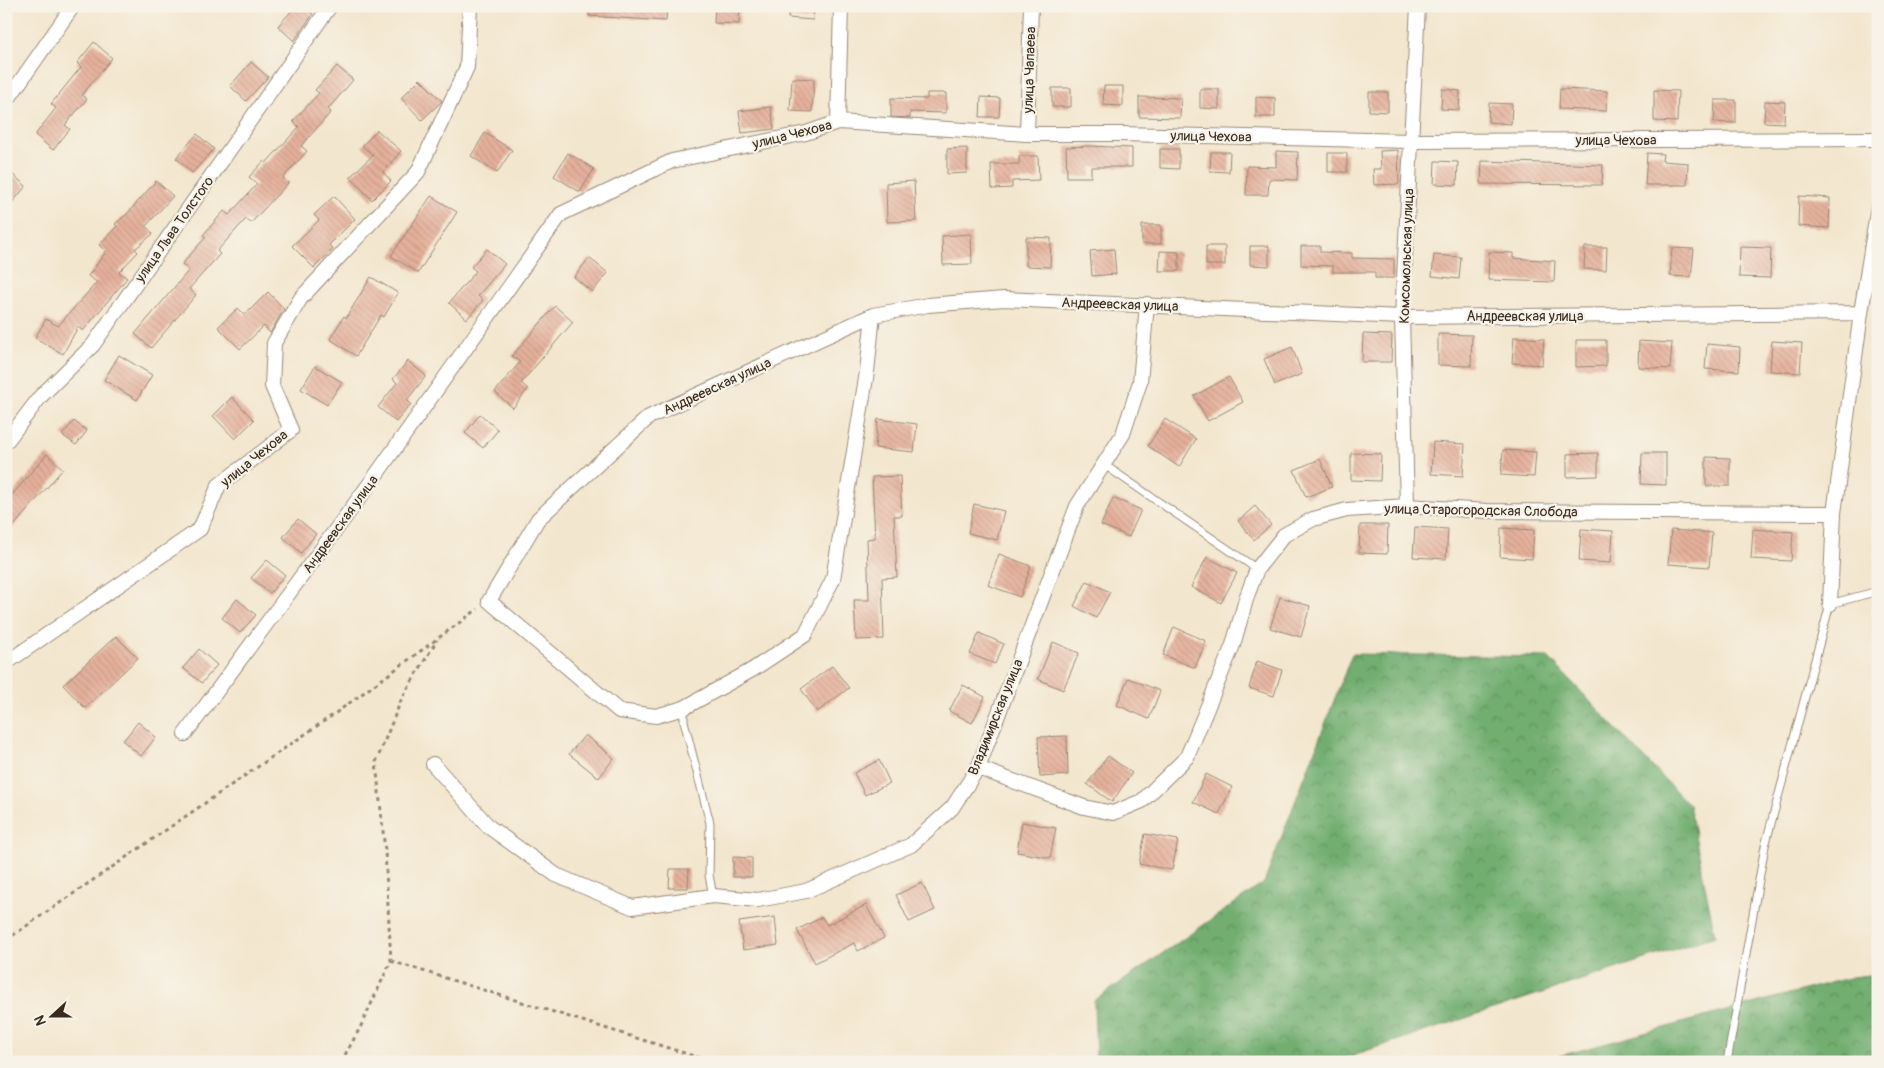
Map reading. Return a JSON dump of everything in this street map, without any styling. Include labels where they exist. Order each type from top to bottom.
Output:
[{"type":"street","points":[[6,102],[73,6]]},
{"type":"street","name":"улица Льва Толстого","points":[[6,442],[40,398],[93,345],[330,6]]},
{"type":"street","name":"улица Чехова","points":[[6,663],[200,529],[219,485],[291,430],[272,386],[274,343],[301,298],[418,172],[467,67],[470,6]]},
{"type":"street","points":[[838,122],[841,6]]},
{"type":"street","name":"улица Чапаева","points":[[1027,134],[1032,6]]},
{"type":"street","name":"Комсомольская улица","points":[[1407,506],[1402,316],[1418,6]]},
{"type":"street","name":"улица Чехова","points":[[561,214],[672,161],[806,133],[838,122],[1027,134],[1130,134],[1410,141],[1878,139]]},
{"type":"street","points":[[1830,604],[1834,513],[1861,313],[1878,207]]},
{"type":"street","name":"Андреевская улица","points":[[185,734],[371,482],[561,214]]},
{"type":"street","name":"Андреевская улица","points":[[489,601],[538,519],[649,417],[873,315],[928,305],[1004,300],[1148,304],[1402,316],[1861,313]]},
{"type":"street","name":"Владимирская улица","points":[[433,764],[489,827],[556,874],[632,907],[713,896],[758,900],[806,891],[912,845],[952,808],[978,768],[1077,506],[1123,434],[1140,382],[1148,304]]},
{"type":"street","points":[[489,601],[619,711],[656,716],[684,708],[752,670],[805,635],[833,579],[867,372],[873,315]]},
{"type":"street","name":"улица Старогородская Слобода","points":[[978,768],[1084,807],[1113,813],[1142,801],[1187,757],[1234,645],[1247,596],[1257,568],[1284,535],[1313,519],[1347,510],[1407,506],[1487,511],[1834,513]]},
{"type":"lane","points":[[1103,464],[1257,568]]},
{"type":"lane","points":[[1727,1062],[1765,846],[1830,604],[1878,590]]},
{"type":"lane","points":[[684,708],[684,721],[710,823],[709,874],[713,896]]},
{"type":"path","points":[[6,940],[333,715],[489,601]]},
{"type":"path","points":[[341,1062],[360,1028],[391,960],[385,851],[376,762],[402,698],[438,638]]},
{"type":"path","points":[[391,960],[713,1062]]},
{"type":"green space","points":[[1352,654],[1548,657],[1689,805],[1715,936],[1332,1062],[1096,1062],[1094,1001],[1264,883]]},
{"type":"green space","points":[[1878,974],[1878,1062],[1537,1062],[1852,977]]},
{"type":"building","points":[[296,6],[304,6],[313,14],[294,41],[278,26]]},
{"type":"building","points":[[589,6],[667,6],[666,21],[589,16]]},
{"type":"building","points":[[715,6],[740,6],[739,24],[714,23]]},
{"type":"building","points":[[789,6],[814,6],[813,20],[788,18]]},
{"type":"building","points":[[94,42],[112,58],[82,95],[87,99],[65,125],[70,129],[53,150],[35,135],[56,108],[51,104],[81,67],[77,63]]},
{"type":"building","points":[[251,62],[268,77],[246,101],[230,86]]},
{"type":"building","points":[[337,66],[353,80],[328,109],[331,112],[301,146],[307,151],[283,178],[288,183],[251,223],[246,219],[217,251],[220,254],[189,289],[196,295],[151,348],[135,334],[189,270],[182,264],[206,237],[203,235],[224,211],[229,215],[257,184],[249,177],[264,161],[266,163],[299,127],[293,121],[319,93],[315,90]]},
{"type":"building","points":[[792,78],[814,79],[812,112],[790,111]]},
{"type":"building","points":[[420,79],[442,101],[422,120],[401,98]]},
{"type":"building","points":[[1104,86],[1123,86],[1123,106],[1103,105]]},
{"type":"building","points":[[1052,88],[1071,88],[1071,107],[1052,107]]},
{"type":"building","points":[[1200,89],[1219,89],[1219,109],[1200,108]]},
{"type":"building","points":[[1442,89],[1460,91],[1459,110],[1441,109]]},
{"type":"building","points":[[1560,89],[1607,91],[1606,111],[1559,109]]},
{"type":"building","points":[[1654,90],[1678,91],[1677,122],[1654,121]]},
{"type":"building","points":[[1369,92],[1388,92],[1388,112],[1369,111]]},
{"type":"building","points":[[927,93],[946,93],[946,113],[910,112],[910,118],[891,117],[891,98],[927,99]]},
{"type":"building","points":[[981,97],[1000,98],[999,117],[980,117]]},
{"type":"building","points":[[1139,97],[1181,98],[1180,118],[1139,117]]},
{"type":"building","points":[[1256,97],[1275,98],[1275,117],[1256,117]]},
{"type":"building","points":[[1715,100],[1736,100],[1736,123],[1714,122]]},
{"type":"building","points":[[1765,101],[1785,102],[1784,123],[1764,122]]},
{"type":"building","points":[[1489,103],[1512,104],[1511,124],[1488,122]]},
{"type":"building","points":[[771,107],[774,129],[742,133],[739,111]]},
{"type":"building","points":[[377,130],[401,151],[383,172],[391,181],[372,200],[350,177],[373,155],[362,146]]},
{"type":"building","points":[[485,133],[512,150],[497,173],[471,156]]},
{"type":"building","points":[[197,134],[214,149],[192,173],[176,158]]},
{"type":"building","points":[[1066,147],[1132,148],[1132,167],[1091,167],[1091,177],[1067,177]]},
{"type":"building","points":[[967,148],[967,173],[947,174],[947,149]]},
{"type":"building","points":[[1160,149],[1179,149],[1179,169],[1160,168]]},
{"type":"building","points":[[1398,150],[1399,184],[1374,185],[1373,169],[1381,169],[1380,151]]},
{"type":"building","points":[[1276,151],[1298,152],[1297,180],[1269,179],[1268,195],[1246,195],[1247,166],[1276,167]]},
{"type":"building","points":[[1211,152],[1230,152],[1229,172],[1210,171]]},
{"type":"building","points":[[568,153],[594,169],[580,192],[554,176]]},
{"type":"building","points":[[1328,153],[1347,153],[1347,172],[1328,172]]},
{"type":"building","points":[[1647,153],[1663,154],[1662,161],[1688,163],[1687,185],[1645,185]]},
{"type":"building","points":[[1019,156],[1038,156],[1039,180],[1012,181],[1012,188],[992,189],[991,164],[1019,164]]},
{"type":"building","points":[[1435,161],[1458,162],[1457,185],[1434,184]]},
{"type":"building","points":[[1482,161],[1603,165],[1602,185],[1481,184]]},
{"type":"building","points":[[6,169],[26,186],[6,210]]},
{"type":"building","points":[[156,181],[173,196],[146,226],[153,234],[135,249],[138,252],[119,272],[127,278],[83,331],[78,327],[63,354],[35,338],[46,319],[58,326],[97,282],[88,276],[106,252],[99,245],[117,226],[115,224],[127,214]]},
{"type":"building","points":[[914,181],[916,221],[887,222],[886,183]]},
{"type":"building","points":[[334,196],[355,219],[329,245],[333,249],[314,268],[292,246],[319,220],[314,215]]},
{"type":"building","points":[[431,196],[457,212],[418,273],[391,256]]},
{"type":"building","points":[[1799,196],[1830,198],[1829,228],[1798,226]]},
{"type":"building","points":[[1142,225],[1161,225],[1161,244],[1142,244]]},
{"type":"building","points":[[971,234],[972,264],[943,265],[942,236]]},
{"type":"building","points":[[1026,237],[1051,238],[1050,267],[1026,266]]},
{"type":"building","points":[[1206,246],[1225,246],[1225,265],[1206,265]]},
{"type":"building","points":[[1250,246],[1269,246],[1269,266],[1250,265]]},
{"type":"building","points":[[1301,246],[1320,246],[1320,252],[1352,253],[1352,258],[1394,259],[1394,278],[1375,278],[1375,272],[1333,272],[1333,266],[1301,265]]},
{"type":"building","points":[[1585,247],[1607,247],[1606,270],[1584,269]]},
{"type":"building","points":[[1740,247],[1771,248],[1770,278],[1739,277]]},
{"type":"building","points":[[1672,248],[1694,249],[1691,277],[1670,276]]},
{"type":"building","points":[[487,249],[505,264],[478,296],[483,300],[467,319],[449,303],[476,271],[471,267]]},
{"type":"building","points":[[1114,249],[1116,274],[1092,276],[1090,251]]},
{"type":"building","points":[[1160,251],[1179,252],[1179,271],[1159,271]]},
{"type":"building","points":[[1489,252],[1513,253],[1513,258],[1555,261],[1554,282],[1488,280]]},
{"type":"building","points":[[1434,255],[1461,257],[1459,279],[1432,276]]},
{"type":"building","points":[[589,258],[608,273],[592,292],[574,277]]},
{"type":"building","points":[[371,277],[398,293],[384,317],[381,315],[356,356],[330,339],[344,316],[346,318]]},
{"type":"building","points":[[268,292],[284,309],[270,333],[264,326],[240,349],[218,327],[238,308],[245,315]]},
{"type":"building","points":[[555,306],[573,322],[521,383],[528,389],[513,408],[495,392],[520,362],[512,356]]},
{"type":"building","points":[[1363,334],[1392,335],[1391,362],[1362,362]]},
{"type":"building","points":[[1438,334],[1472,335],[1471,366],[1438,365]]},
{"type":"building","points":[[1514,337],[1544,339],[1542,365],[1512,363]]},
{"type":"building","points":[[1576,340],[1606,340],[1606,366],[1576,367]]},
{"type":"building","points":[[1639,341],[1672,343],[1670,369],[1638,367]]},
{"type":"building","points":[[1772,341],[1802,343],[1800,373],[1770,371]]},
{"type":"building","points":[[1707,344],[1740,347],[1739,371],[1705,369]]},
{"type":"building","points":[[1292,347],[1302,374],[1275,385],[1264,359]]},
{"type":"building","points":[[119,355],[152,375],[137,400],[104,380]]},
{"type":"building","points":[[408,361],[426,376],[407,400],[411,404],[396,422],[378,407],[397,383],[393,379]]},
{"type":"building","points":[[315,366],[342,382],[327,405],[301,389]]},
{"type":"building","points":[[1229,377],[1243,402],[1208,421],[1194,396]]},
{"type":"building","points":[[232,397],[254,420],[235,439],[213,416]]},
{"type":"building","points":[[480,414],[498,430],[483,448],[465,433]]},
{"type":"building","points":[[878,419],[917,424],[914,452],[875,448]]},
{"type":"building","points":[[1165,419],[1196,439],[1179,467],[1148,446]]},
{"type":"building","points":[[74,421],[87,431],[76,445],[62,435]]},
{"type":"building","points":[[1433,442],[1465,444],[1463,476],[1431,474]]},
{"type":"building","points":[[1503,450],[1536,452],[1534,477],[1501,475]]},
{"type":"building","points":[[1351,453],[1381,454],[1380,481],[1351,480]]},
{"type":"building","points":[[1598,453],[1598,476],[1567,477],[1567,454]]},
{"type":"building","points":[[1642,453],[1666,453],[1666,485],[1641,484]]},
{"type":"building","points":[[47,454],[63,469],[6,535],[6,502]]},
{"type":"building","points":[[1706,457],[1730,458],[1730,486],[1706,486]]},
{"type":"building","points":[[1320,459],[1332,487],[1306,497],[1294,470]]},
{"type":"building","points":[[900,476],[902,516],[894,516],[897,577],[882,578],[884,639],[856,640],[854,600],[869,600],[867,539],[875,538],[872,477]]},
{"type":"building","points":[[1113,498],[1141,510],[1129,537],[1101,525]]},
{"type":"building","points":[[974,504],[1004,511],[997,540],[968,533]]},
{"type":"building","points":[[1255,506],[1271,525],[1254,540],[1238,521]]},
{"type":"building","points":[[298,519],[316,534],[301,553],[283,537]]},
{"type":"building","points":[[1360,525],[1388,525],[1387,554],[1359,553]]},
{"type":"building","points":[[1415,527],[1448,529],[1446,559],[1413,557]]},
{"type":"building","points":[[1501,528],[1534,530],[1532,559],[1500,557]]},
{"type":"building","points":[[1581,529],[1613,531],[1611,563],[1579,561]]},
{"type":"building","points":[[1753,529],[1793,532],[1791,561],[1751,559]]},
{"type":"building","points":[[1671,530],[1712,533],[1709,567],[1668,564]]},
{"type":"building","points":[[999,554],[1031,566],[1020,597],[988,585]]},
{"type":"building","points":[[1207,557],[1237,573],[1221,603],[1191,587]]},
{"type":"building","points":[[267,560],[285,575],[270,593],[251,578]]},
{"type":"building","points":[[1087,581],[1110,592],[1096,618],[1074,606]]},
{"type":"building","points":[[1280,597],[1310,606],[1301,637],[1270,628]]},
{"type":"building","points":[[237,599],[256,615],[240,633],[222,618]]},
{"type":"building","points":[[1174,627],[1206,641],[1195,668],[1163,655]]},
{"type":"building","points":[[979,633],[1004,644],[995,664],[970,654]]},
{"type":"building","points":[[116,636],[138,658],[85,708],[63,685]]},
{"type":"building","points":[[1053,642],[1079,653],[1063,690],[1038,679]]},
{"type":"building","points":[[199,649],[217,665],[202,683],[183,668]]},
{"type":"building","points":[[1257,661],[1282,670],[1274,696],[1249,688]]},
{"type":"building","points":[[832,666],[849,688],[817,712],[801,689]]},
{"type":"building","points":[[1128,678],[1160,691],[1149,719],[1117,705]]},
{"type":"building","points":[[963,685],[985,697],[972,723],[949,711]]},
{"type":"building","points":[[138,722],[156,737],[141,756],[123,741]]},
{"type":"building","points":[[585,735],[614,758],[599,778],[569,754]]},
{"type":"building","points":[[1067,736],[1068,775],[1040,777],[1038,737]]},
{"type":"building","points":[[1108,756],[1132,773],[1112,802],[1087,784]]},
{"type":"building","points":[[879,760],[890,783],[865,795],[854,773]]},
{"type":"building","points":[[1206,774],[1232,787],[1219,814],[1193,802]]},
{"type":"building","points":[[1022,822],[1056,828],[1050,858],[1017,852]]},
{"type":"building","points":[[1145,834],[1178,840],[1172,870],[1139,864]]},
{"type":"building","points":[[733,857],[752,858],[752,877],[733,877]]},
{"type":"building","points":[[670,869],[689,869],[688,888],[669,888]]},
{"type":"building","points":[[922,883],[935,910],[909,922],[896,895]]},
{"type":"building","points":[[866,905],[884,938],[858,951],[854,943],[815,963],[797,930],[822,917],[827,925]]},
{"type":"building","points":[[775,917],[778,945],[743,950],[739,922]]}]
